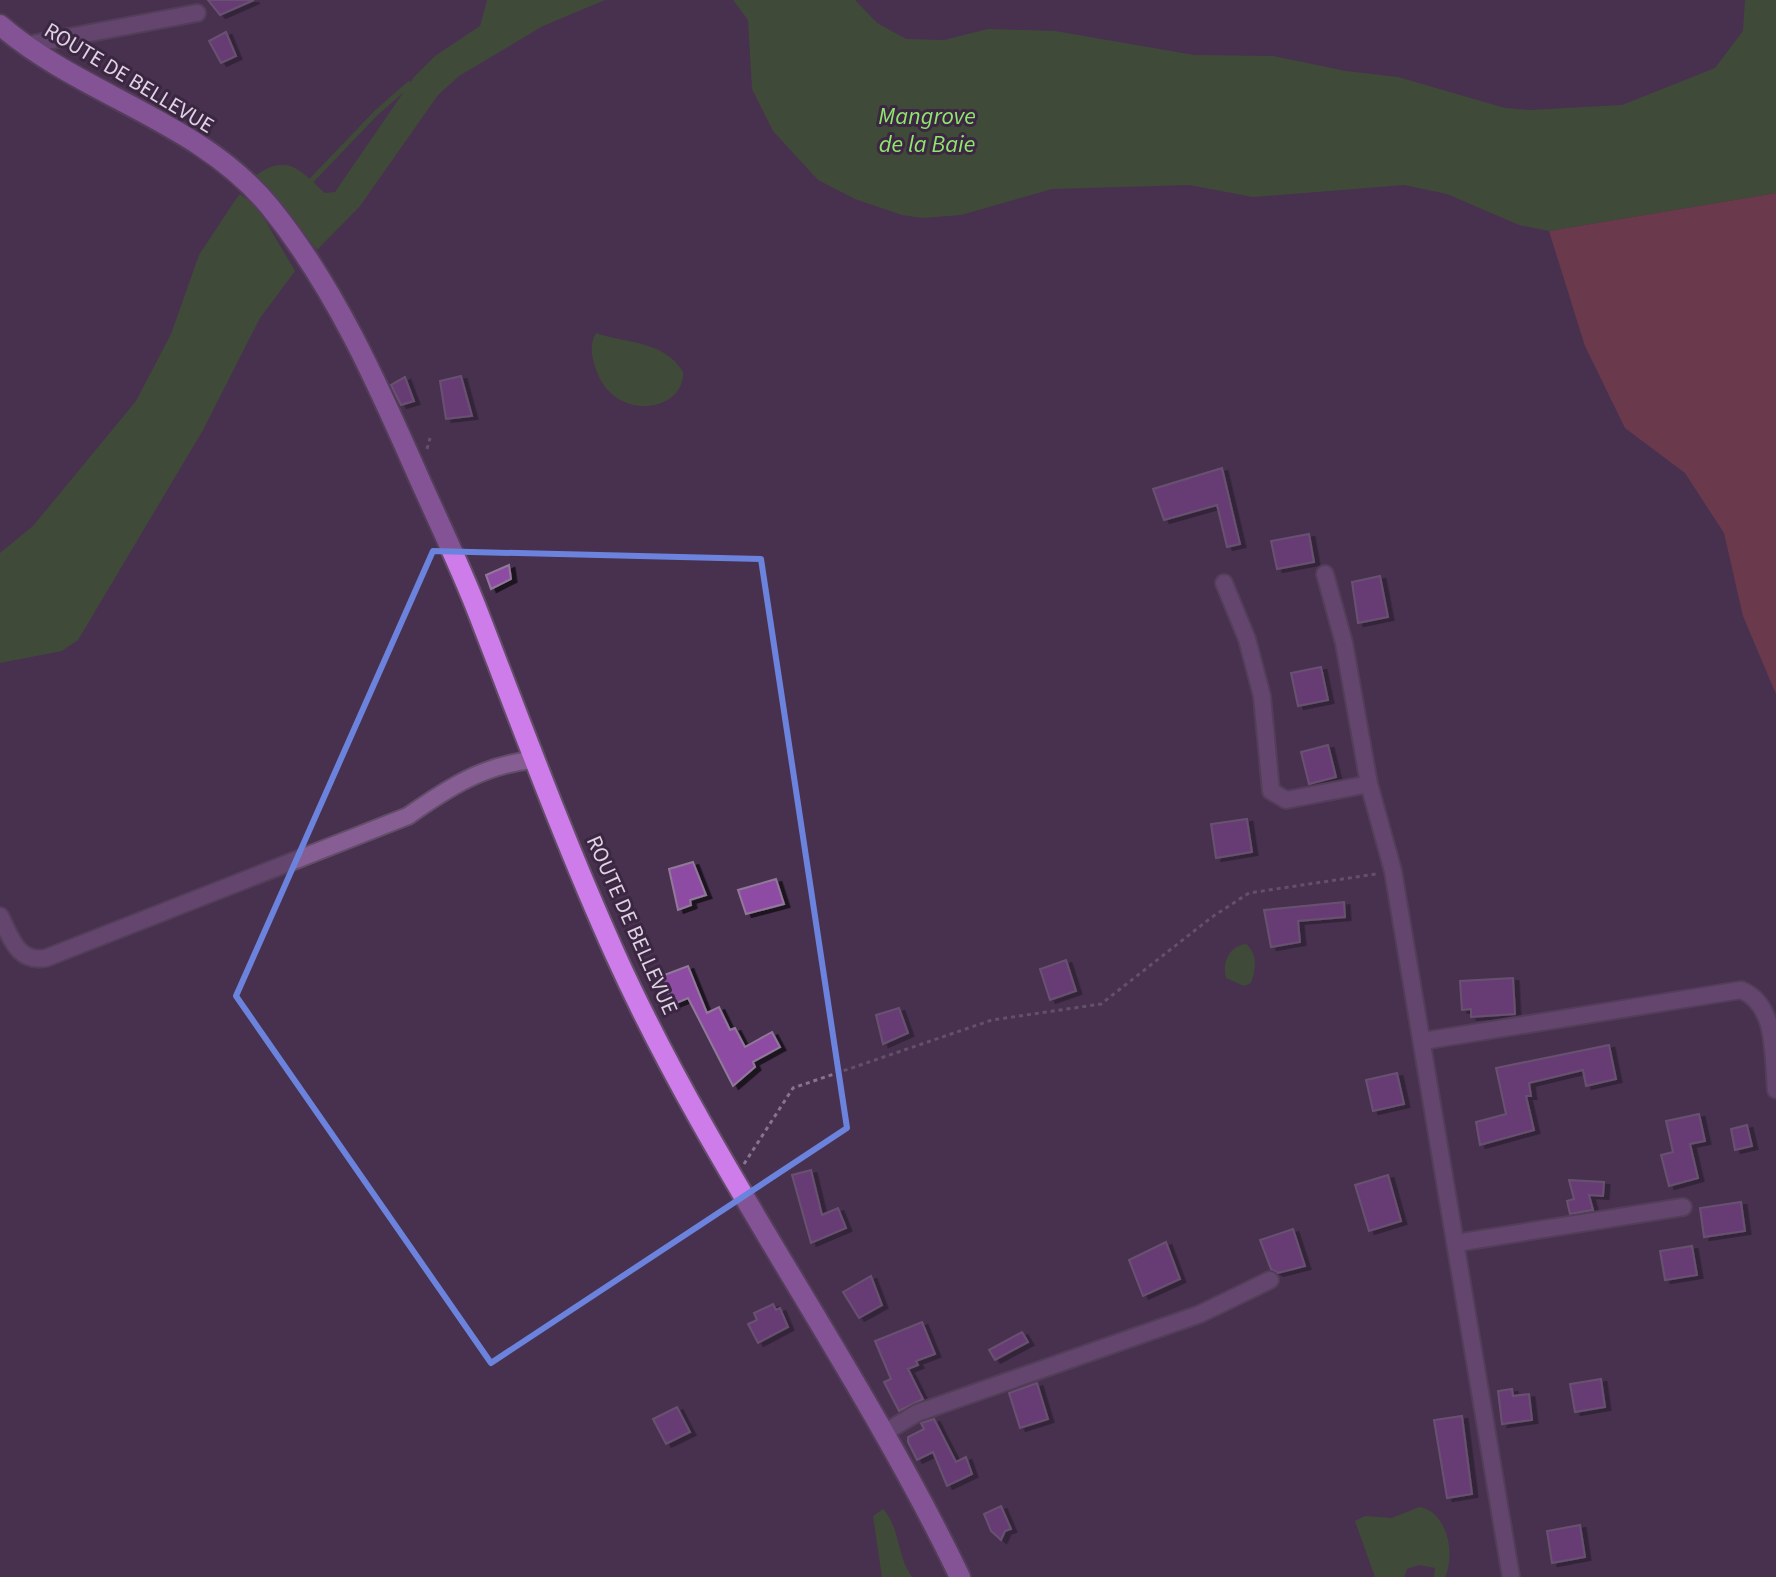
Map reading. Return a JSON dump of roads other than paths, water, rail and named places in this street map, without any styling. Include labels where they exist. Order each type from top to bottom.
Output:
[{"type":"main road","name":"ROUTE DE BELLEVUE","points":[[0,25],[55,66],[174,130],[234,170],[268,205],[313,267],[386,403],[478,611],[533,760],[616,956],[688,1102],[923,1501],[960,1577]]},
{"type":"street","points":[[26,45],[197,13]]},
{"type":"street","points":[[1325,574],[1344,643],[1369,784],[1393,871],[1511,1577]]},
{"type":"street","points":[[1224,583],[1247,639],[1262,696],[1271,791],[1286,800],[1369,784]]},
{"type":"street","points":[[0,916],[20,953],[31,960],[46,958],[408,816],[456,782],[475,774],[533,760]]},
{"type":"street","points":[[1423,1041],[1741,990],[1757,996],[1771,1014],[1776,1090]]},
{"type":"street","points":[[1456,1243],[1683,1207]]},
{"type":"street","points":[[884,1433],[917,1413],[1200,1314],[1270,1280]]},
{"type":"water","points":[[487,0],[605,0],[543,26],[459,76],[438,95],[360,206],[317,250],[280,202],[262,215],[295,271],[260,318],[203,430],[78,640],[62,651],[0,663],[0,553],[33,526],[136,401],[171,334],[199,255],[236,199],[240,194],[256,207],[274,195],[255,176],[276,165],[293,167],[325,193],[335,192],[414,77],[435,56],[480,26]]},
{"type":"water","name":"Mangrove de la Baie","points":[[733,0],[855,0],[877,23],[906,39],[944,40],[988,29],[1055,31],[1194,55],[1273,56],[1346,71],[1398,77],[1505,108],[1530,110],[1622,105],[1715,68],[1743,31],[1745,0],[1776,0],[1776,193],[1549,231],[1519,225],[1447,194],[1404,185],[1253,197],[1189,185],[1052,189],[961,215],[922,218],[902,215],[855,199],[818,180],[773,131],[752,89],[748,20]]},
{"type":"water","points":[[596,333],[655,348],[666,354],[683,372],[680,386],[672,397],[660,404],[645,406],[629,404],[615,396],[602,383],[594,363],[592,348]]},
{"type":"water","points":[[1246,944],[1253,952],[1255,967],[1251,983],[1244,986],[1226,978],[1225,967],[1231,952]]},
{"type":"water","points":[[1419,1507],[1436,1516],[1447,1535],[1450,1557],[1445,1577],[1434,1577],[1435,1568],[1419,1565],[1407,1569],[1404,1577],[1375,1577],[1355,1521],[1365,1516],[1392,1518]]},
{"type":"water","points":[[883,1509],[893,1525],[903,1560],[912,1577],[882,1577],[873,1516]]},
{"type":"waterway","points":[[309,183],[376,113],[409,84]]}]
